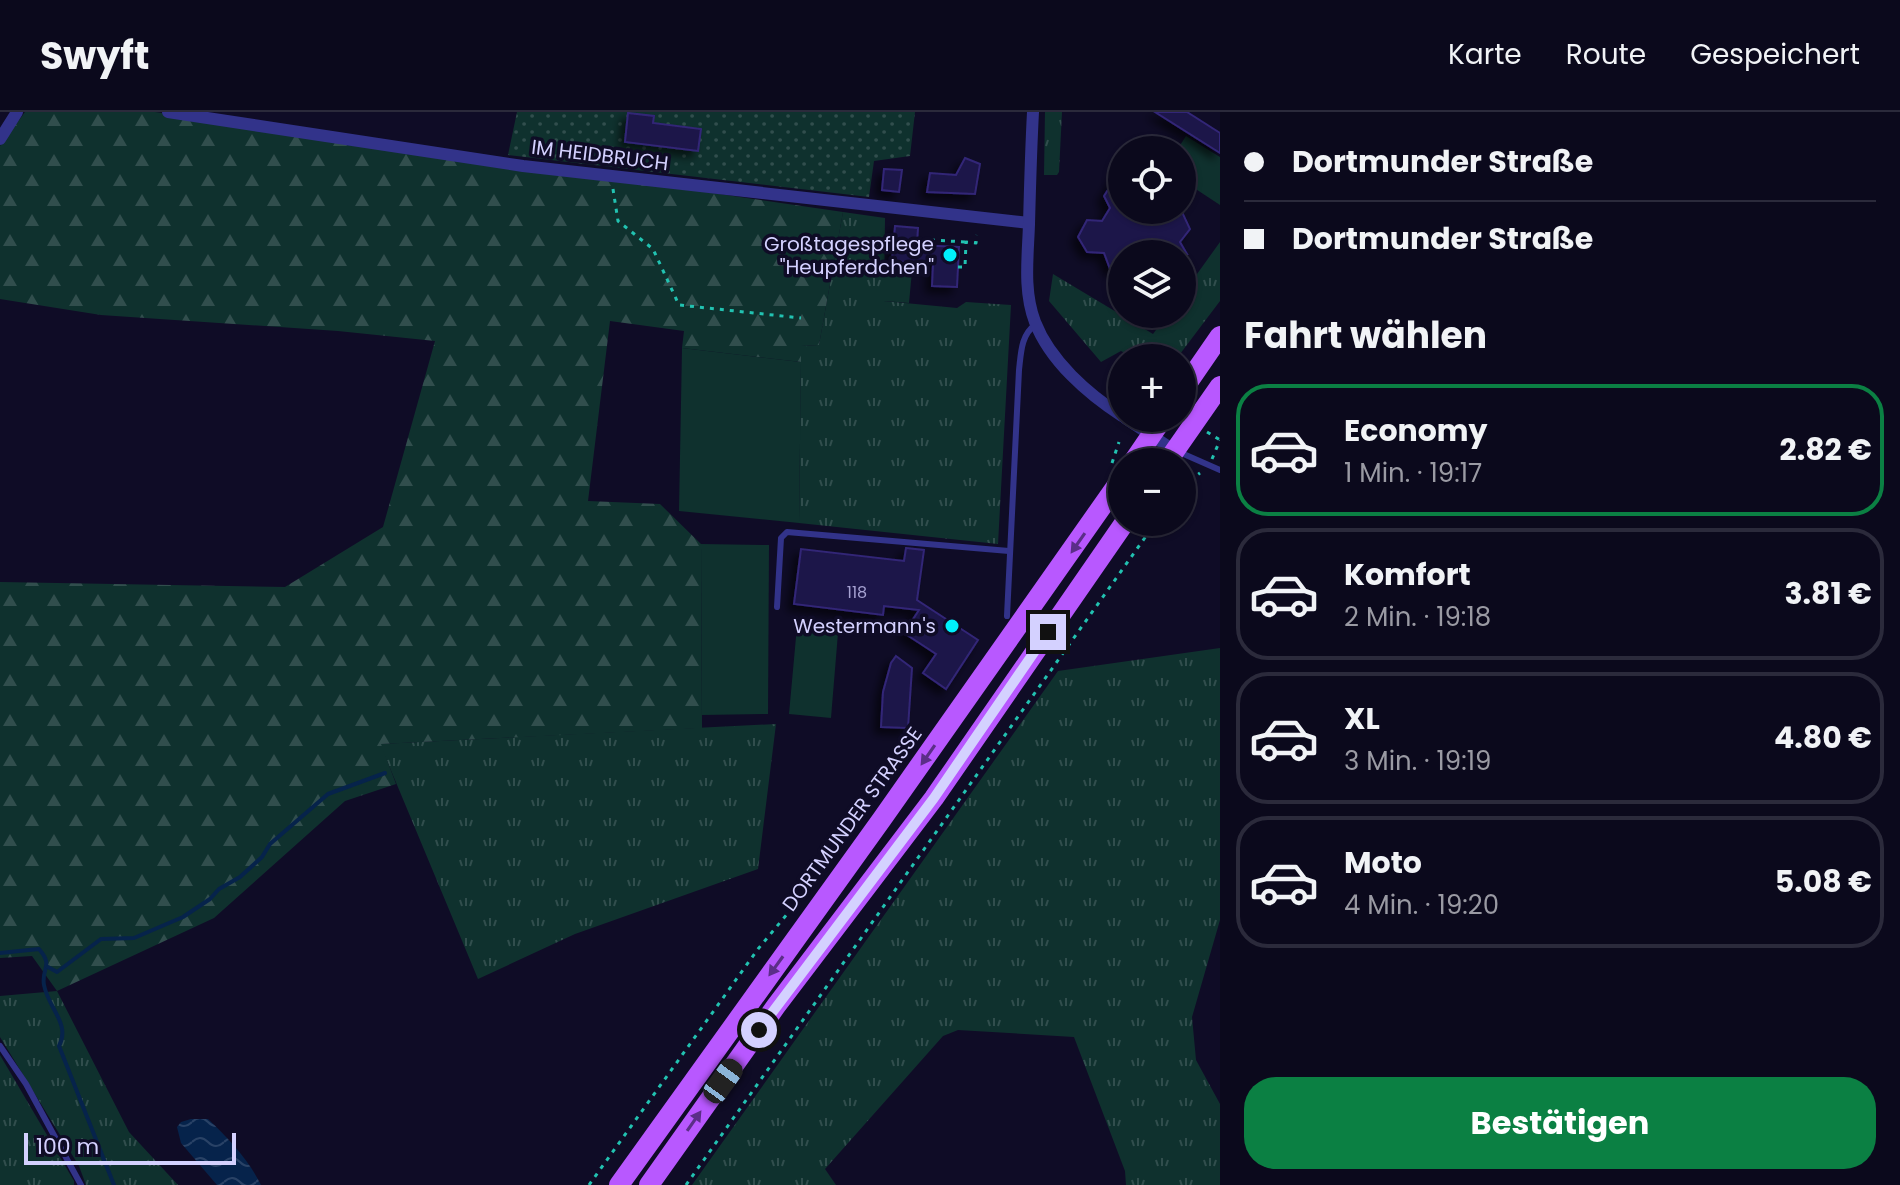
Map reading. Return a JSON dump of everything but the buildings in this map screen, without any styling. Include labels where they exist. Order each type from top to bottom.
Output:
[{"type":"main road","points":[[1196,371],[1220,336]]},
{"type":"main road","points":[[1177,448],[1220,386]]},
{"type":"main road","name":"DORTMUNDER STRASSE","points":[[619,1185],[882,819],[1108,485]]},
{"type":"main road","points":[[649,1185],[776,1006],[934,798],[1115,536]]},
{"type":"street","points":[[0,139],[17,112]]},
{"type":"street","name":"IM HEIDBRUCH","points":[[168,112],[523,166],[1029,223]]},
{"type":"street","points":[[1033,112],[1027,284],[1030,307],[1045,343],[1095,398],[1108,407]]},
{"type":"lane","points":[[1007,616],[1019,370],[1027,331],[1036,324]]},
{"type":"lane","points":[[1196,463],[1220,470]]},
{"type":"lane","points":[[777,607],[781,538],[787,532],[1009,551]]},
{"type":"lane","points":[[0,1046],[26,1084],[81,1185]]},
{"type":"path","points":[[611,177],[618,221],[653,249],[679,305],[801,318]]},
{"type":"path","points":[[931,240],[976,243],[977,235]]},
{"type":"path","points":[[958,267],[965,267],[966,242]]},
{"type":"path","points":[[1118,448],[1119,442]]},
{"type":"path","points":[[686,1185],[1146,536]]},
{"type":"path","points":[[589,1185],[758,949],[815,881]]},
{"type":"green space","points":[[25,112],[155,112],[843,212],[819,345],[801,346],[801,362],[682,348],[684,331],[610,321],[588,501],[660,504],[701,544],[702,728],[381,744],[396,784],[345,801],[214,918],[57,991],[32,956],[0,958],[0,582],[285,587],[383,527],[435,341],[338,331],[101,315],[0,299],[0,146]]},
{"type":"green space","points":[[517,112],[915,112],[910,156],[874,161],[869,197],[508,155]]},
{"type":"green space","points":[[1045,112],[1062,112],[1057,175],[1044,175]]},
{"type":"green space","points":[[1196,142],[1220,157],[1220,205],[1196,189]]},
{"type":"green space","points":[[843,212],[885,218],[884,301],[957,308],[966,302],[1011,305],[998,544],[799,523],[801,346],[819,345]]},
{"type":"green space","points":[[1220,242],[1220,301],[1188,344],[1108,344],[1108,358],[1101,362],[1049,301],[1053,274],[1108,307],[1108,328],[1143,328],[1153,334],[1158,328],[1196,328],[1196,275]]},
{"type":"green space","points":[[884,270],[912,271],[909,303],[884,301]]},
{"type":"green space","points":[[682,348],[801,362],[799,523],[679,511]]},
{"type":"green space","points":[[701,544],[769,545],[768,714],[702,715]]},
{"type":"green space","points":[[797,626],[838,633],[831,718],[789,714]]},
{"type":"green space","points":[[1220,648],[1220,920],[1192,1017],[1196,1060],[1220,1104],[1220,1185],[1126,1185],[1125,1171],[1074,1037],[958,1030],[943,1036],[825,1169],[836,1185],[692,1185],[1058,671]]},
{"type":"green space","points":[[776,724],[758,869],[575,934],[478,979],[380,744]]},
{"type":"green space","points":[[57,991],[129,1132],[178,1185],[86,1185],[79,1166],[0,1037],[0,996]]},
{"type":"green space","points":[[0,1055],[74,1181],[74,1185],[0,1185]]},
{"type":"water","points":[[191,1119],[208,1119],[238,1150],[261,1185],[217,1185],[181,1143],[177,1127]]},
{"type":"waterway","points":[[48,967],[57,972],[101,939],[134,938],[183,917],[240,877],[262,857],[270,844],[328,794],[385,773]]},
{"type":"waterway","points":[[0,953],[39,949],[46,959],[44,985],[61,1023],[59,1046],[114,1185]]},
{"type":"place","name":"Großtagespflege \"Heupferdchen\"","points":[[950,255]]},
{"type":"place","name":"Westermann's","points":[[952,626]]},
{"type":"route","points":[[759,1030],[934,798],[1048,632]]}]
